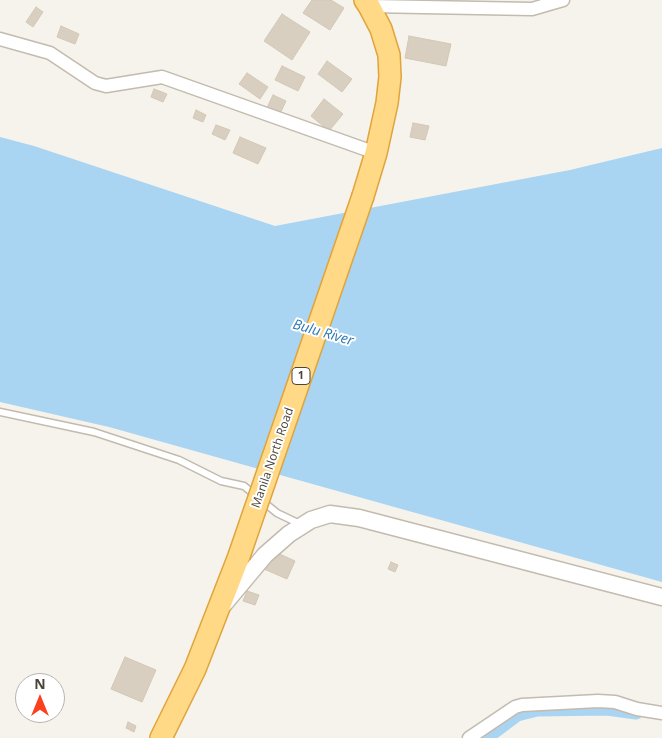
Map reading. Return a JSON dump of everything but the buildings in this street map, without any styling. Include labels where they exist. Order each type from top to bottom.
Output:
[{"type":"highway","name":"Manila North Road","points":[[161,738],[195,668],[239,556],[363,196],[376,153],[387,103],[390,77],[389,55],[382,29],[367,3]]},
{"type":"street","points":[[367,3],[532,10],[563,0]]},
{"type":"street","points":[[0,39],[50,53],[95,83],[106,86],[162,77],[376,153]]},
{"type":"street","points":[[216,614],[265,555],[289,534],[303,525],[311,520],[330,514],[359,518],[662,597]]},
{"type":"street","points":[[469,738],[515,707],[522,705],[598,701],[615,702],[637,709],[662,713]]},
{"type":"lane","points":[[0,412],[94,432],[179,460],[221,481],[244,486],[277,513],[303,525]]},
{"type":"water","name":"Bulu River","points":[[0,137],[34,146],[275,226],[570,170],[662,148],[662,582],[109,427],[0,402]]},
{"type":"waterway","points":[[485,738],[517,714],[537,709],[607,708],[636,712]]}]
